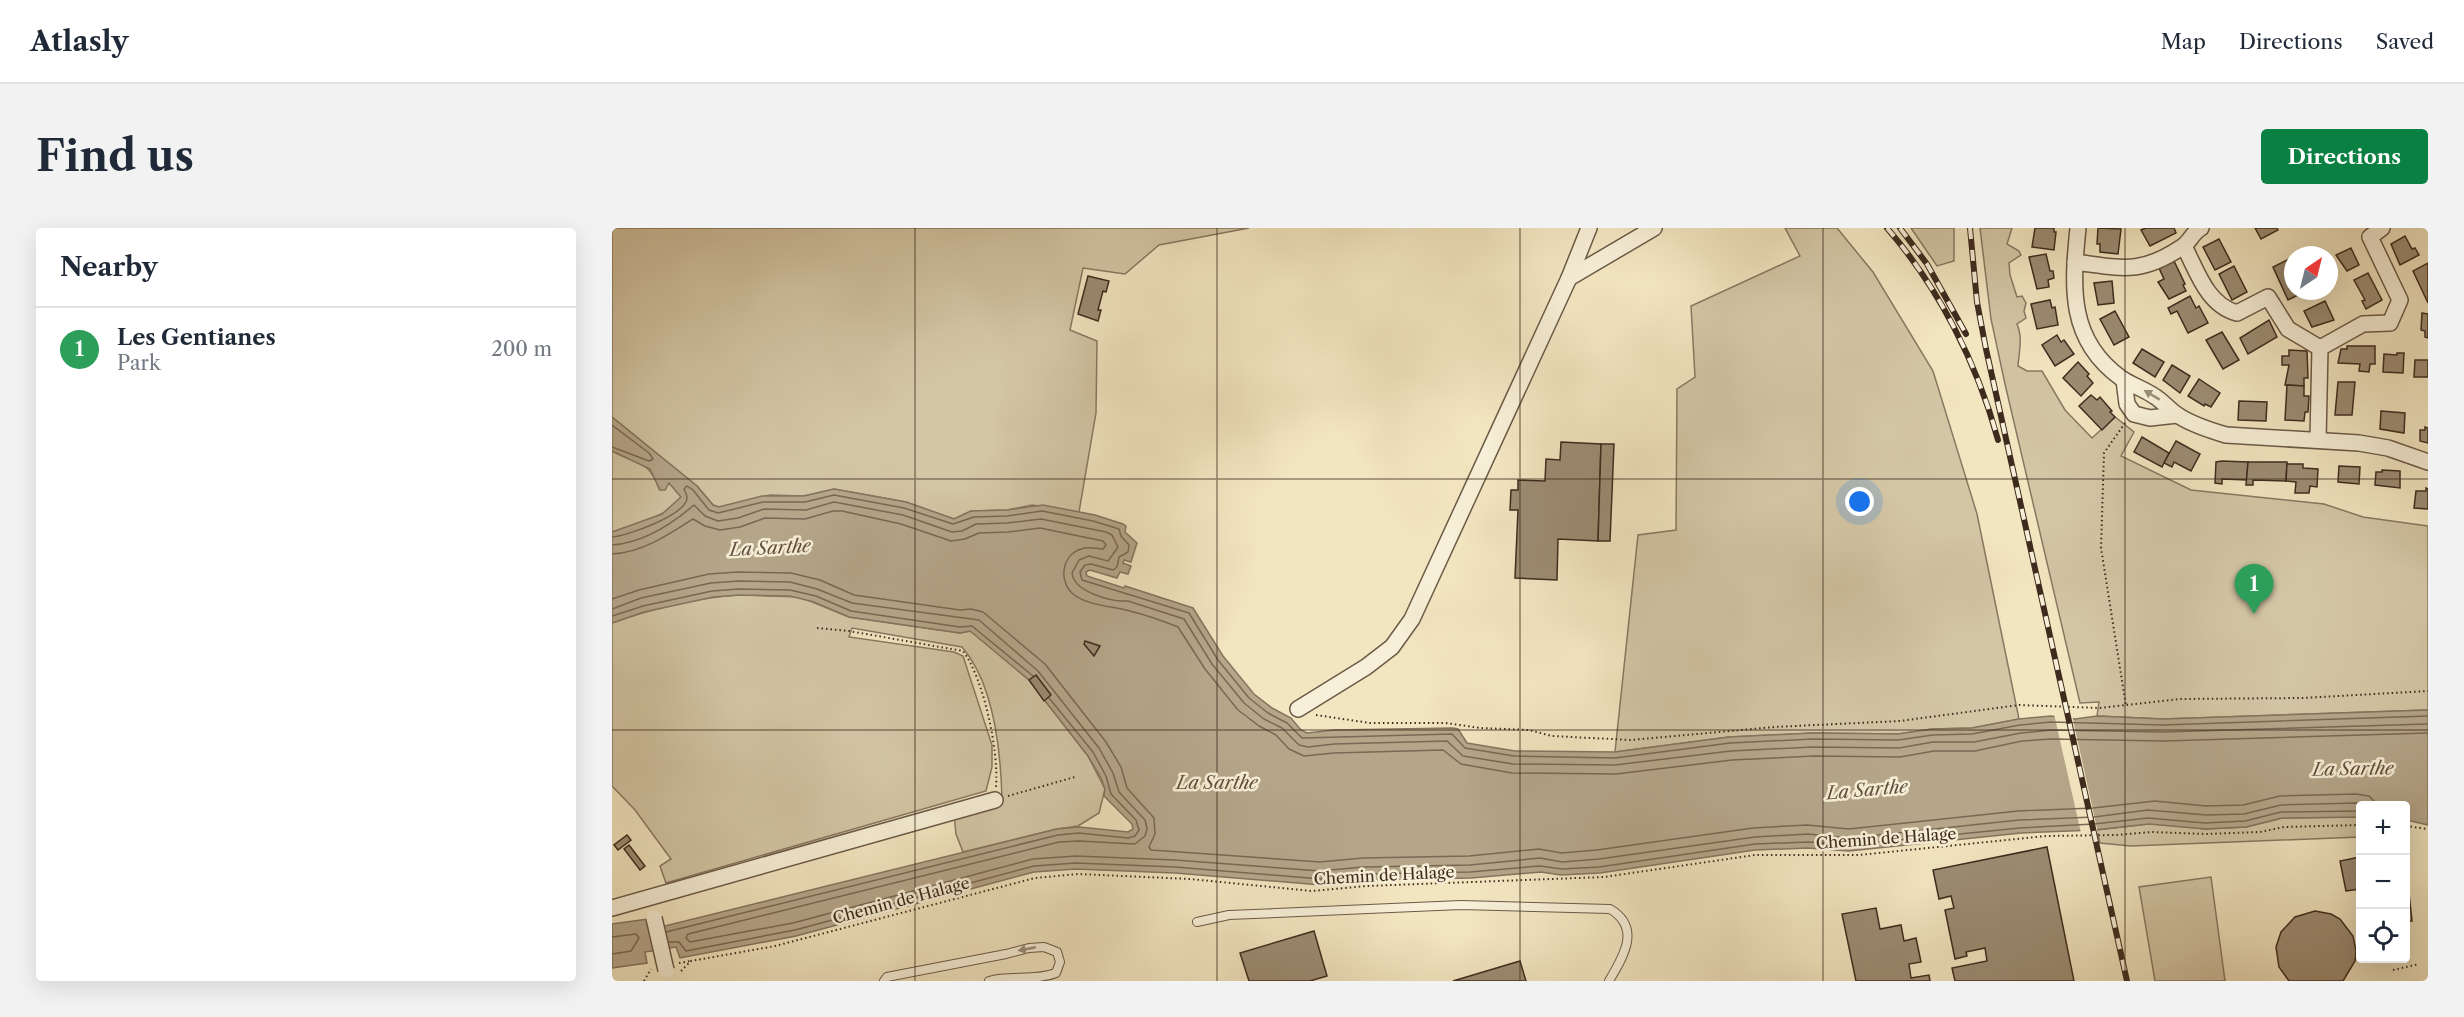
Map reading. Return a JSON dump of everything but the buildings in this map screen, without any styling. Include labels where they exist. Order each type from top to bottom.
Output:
[{"type":"street","points":[[1303,706],[1366,667],[1392,647],[1412,619],[1569,278],[1589,228]]},
{"type":"street","points":[[1569,278],[1654,228]]},
{"type":"street","points":[[2078,228],[2074,294],[2079,323],[2092,348],[2106,366],[2124,380],[2164,402],[2176,415],[2205,429],[2226,435],[2359,442],[2388,448],[2428,462]]},
{"type":"street","points":[[2075,262],[2128,269],[2142,267],[2184,246],[2193,232],[2201,228]]},
{"type":"street","points":[[2320,348],[2363,324],[2390,323],[2400,300],[2370,237],[2382,228]]},
{"type":"street","points":[[2184,246],[2213,299],[2225,310],[2237,313],[2268,297],[2288,329],[2320,348]]},
{"type":"street","points":[[2318,440],[2320,348]]},
{"type":"street","points":[[2124,380],[2127,404],[2133,414],[2150,418],[2176,415]]},
{"type":"street","points":[[612,908],[995,800]]},
{"type":"street","points":[[649,898],[670,975]]},
{"type":"lane","points":[[1197,922],[1229,915],[1461,904],[1610,909],[1621,916],[1627,927],[1626,951],[1609,981]]},
{"type":"lane","points":[[884,981],[887,977],[1029,948],[1044,947],[1057,952],[1060,962],[1056,973],[1047,977],[1003,977],[989,981]]},
{"type":"path","points":[[2124,424],[2104,453],[2101,548],[2126,706]]},
{"type":"path","points":[[817,628],[849,631],[963,651],[972,662],[995,749],[997,773],[995,800],[1075,777]]},
{"type":"path","points":[[1303,706],[1314,714],[1370,723],[1446,723],[1480,728],[1529,730],[1552,736],[1631,740],[1774,727],[1900,720],[2019,705],[2100,708],[2180,699],[2302,698],[2428,692]]},
{"type":"path","name":"Chemin de Halage","points":[[670,975],[691,962],[775,946],[1035,878],[1078,874],[1190,879],[1312,891],[1367,886],[1604,877],[1755,855],[1859,855],[2046,836],[2151,832],[2206,834],[2356,825]]},
{"type":"path","points":[[2410,827],[2428,829]]},
{"type":"path","points":[[2393,970],[2419,964]]},
{"type":"shaded area","points":[[612,228],[1249,228],[1159,245],[1125,274],[1083,268],[1070,330],[1097,341],[1096,413],[1079,512],[1032,505],[1007,510],[971,511],[954,519],[906,502],[834,489],[804,496],[770,495],[719,507],[713,505],[697,486],[612,417]]},
{"type":"shaded area","points":[[1785,228],[1837,228],[1873,272],[1933,371],[1977,514],[2019,719],[1972,728],[1932,729],[1898,734],[1813,733],[1729,737],[1615,752],[1638,535],[1676,530],[1677,389],[1695,377],[1691,306],[1800,256]]},
{"type":"shaded area","points":[[1911,228],[1954,228],[1954,261],[1937,266]]},
{"type":"shaded area","points":[[1980,228],[2012,228],[2007,244],[2019,251],[2021,255],[2009,263],[2017,297],[2022,296],[2026,303],[2024,311],[2026,318],[2017,324],[2020,340],[2018,366],[2027,371],[2042,371],[2065,410],[2092,438],[2115,417],[2134,432],[2121,456],[2191,490],[2324,504],[2363,517],[2428,526],[2428,710],[2163,719],[2097,716],[2099,702],[2080,703],[1991,319]]},
{"type":"shaded area","points":[[612,451],[646,467],[659,489],[665,489],[669,482],[681,496],[677,503],[651,519],[612,532]]},
{"type":"shaded area","points":[[739,595],[800,597],[849,617],[974,633],[1029,680],[1088,756],[1105,789],[1099,813],[1078,826],[963,852],[956,834],[954,815],[1002,801],[998,742],[982,680],[962,647],[852,628],[849,637],[954,652],[963,656],[992,745],[992,767],[986,791],[666,883],[660,866],[671,859],[635,810],[612,786],[612,623],[675,604]]},
{"type":"shaded area","points":[[2356,817],[2356,837],[2131,846],[2100,843],[2097,830],[2156,823],[2205,829],[2246,827],[2282,818]]},
{"type":"shaded area","points":[[2211,877],[2225,981],[2155,981],[2139,887]]},
{"type":"water","name":"La Sarthe","points":[[612,417],[697,486],[713,505],[719,507],[762,496],[804,496],[834,489],[906,502],[954,519],[971,511],[1007,510],[1043,505],[1095,515],[1123,524],[1126,526],[1125,532],[1137,543],[1131,562],[1124,560],[1123,563],[1131,566],[1128,574],[1120,572],[1117,578],[1090,570],[1086,572],[1087,576],[1193,608],[1223,656],[1254,694],[1272,708],[1291,718],[1301,730],[1307,733],[1334,730],[1453,728],[1458,729],[1467,743],[1515,751],[1615,752],[1729,737],[1813,733],[1898,734],[1932,729],[1972,728],[2019,719],[2051,716],[2075,719],[2097,716],[2163,719],[2428,710],[2428,825],[2410,821],[2410,801],[2356,801],[2356,817],[2282,818],[2246,827],[2205,829],[2149,824],[2094,830],[2021,833],[1849,851],[1808,848],[1755,850],[1600,873],[1561,875],[1541,872],[1471,878],[1364,880],[1321,885],[1175,873],[1076,869],[1034,872],[796,936],[680,958],[676,947],[645,952],[647,963],[612,968],[612,924],[648,919],[661,927],[1057,829],[1079,827],[1128,832],[1133,829],[1132,824],[1104,796],[1105,789],[1101,778],[1088,756],[1029,680],[970,631],[960,633],[849,617],[814,602],[790,596],[713,597],[644,612],[612,623],[612,532],[662,514],[681,497],[669,483],[665,490],[660,490],[650,469],[612,451]]},
{"type":"pier","points":[[2054,714],[2072,715],[2098,833],[2081,833]]},
{"type":"railway","points":[[1887,228],[1923,276],[1954,328],[1979,383],[1998,440]]},
{"type":"railway","points":[[1900,228],[1927,264],[1966,334]]},
{"type":"railway","points":[[1970,228],[1977,302],[1986,349],[2127,981]]},
{"type":"place","name":"Les Gentianes","points":[[2254,614]]}]
